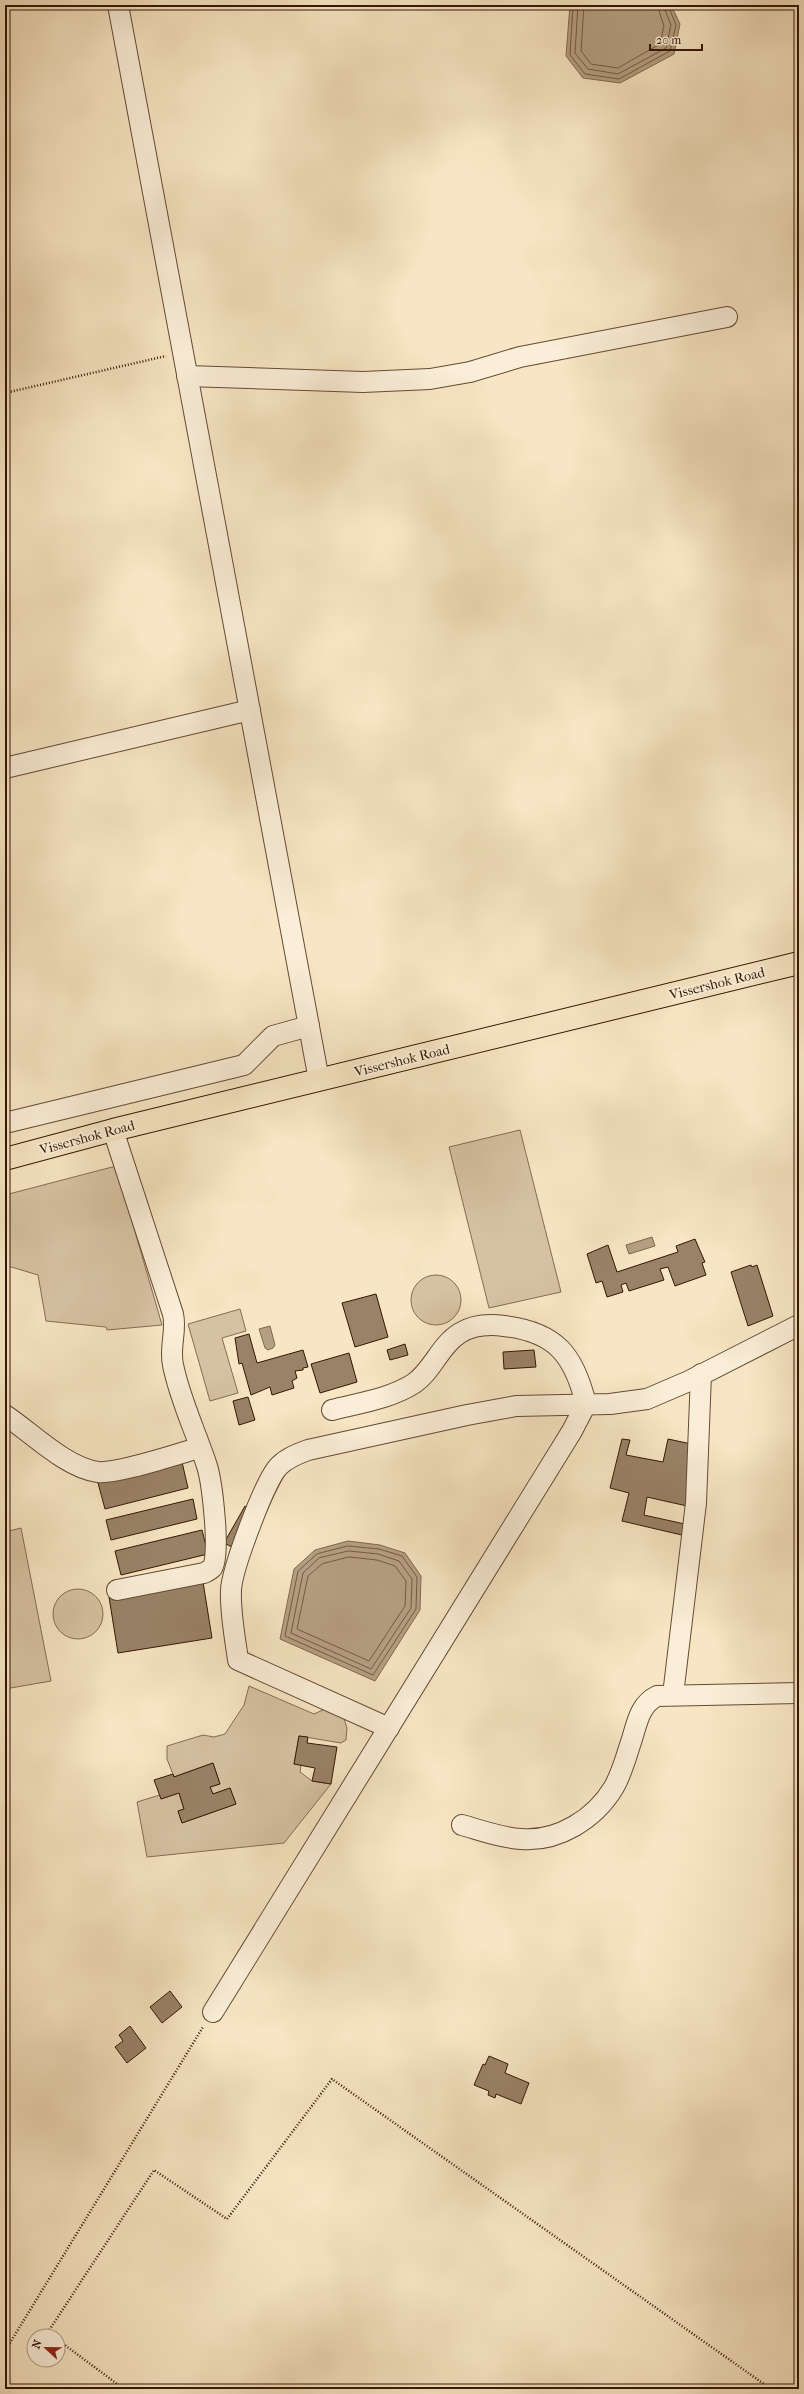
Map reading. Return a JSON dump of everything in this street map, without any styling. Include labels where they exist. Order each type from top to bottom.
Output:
[{"type":"main road","name":"Vissershok Road","points":[[5,1159],[113,1130],[799,963]]},
{"type":"street","points":[[118,5],[319,1080]]},
{"type":"street","points":[[187,376],[370,382],[430,379],[470,372],[528,356],[727,317]]},
{"type":"street","points":[[5,768],[250,710]]},
{"type":"street","points":[[5,1123],[244,1065],[272,1036],[309,1026]]},
{"type":"street","points":[[113,1130],[173,1314],[175,1324],[171,1349],[172,1365],[186,1414],[207,1465],[213,1489],[216,1552],[212,1568],[204,1574],[117,1590]]},
{"type":"street","points":[[213,2012],[572,1431],[586,1404],[575,1368],[553,1343],[527,1330],[489,1325],[478,1326],[458,1333],[414,1383],[398,1391],[332,1410]]},
{"type":"street","points":[[389,1728],[238,1660],[231,1601],[233,1572],[273,1474],[278,1467],[295,1455],[330,1444],[516,1406],[586,1404],[647,1399],[799,1325]]},
{"type":"street","points":[[673,1696],[696,1503],[701,1374]]},
{"type":"street","points":[[5,1415],[72,1462],[97,1472],[126,1467],[199,1448]]},
{"type":"street","points":[[462,1825],[519,1839],[541,1840],[577,1825],[602,1802],[613,1788],[624,1765],[639,1714],[646,1705],[657,1696],[799,1693]]},
{"type":"path","points":[[5,393],[183,352]]},
{"type":"path","points":[[5,2351],[213,2012]]},
{"type":"path","points":[[51,2328],[154,2170],[227,2219],[332,2079],[771,2389]]},
{"type":"path","points":[[66,2346],[124,2389]]},
{"type":"shaded area","points":[[520,1130],[561,1292],[489,1308],[449,1147]]},
{"type":"shaded area","points":[[116,1166],[162,1325],[107,1330],[106,1327],[46,1321],[38,1275],[8,1266],[5,1254],[5,1195]]},
{"type":"shaded area","points":[[431,1275],[441,1275],[454,1282],[461,1295],[461,1305],[454,1318],[441,1325],[431,1325],[422,1321],[415,1314],[411,1305],[411,1295],[415,1286],[422,1279]]},
{"type":"shaded area","points":[[240,1309],[246,1331],[222,1338],[238,1393],[210,1401],[188,1324]]},
{"type":"shaded area","points":[[21,1528],[51,1681],[5,1689],[5,1532]]},
{"type":"shaded area","points":[[78,1589],[92,1593],[99,1600],[103,1614],[99,1628],[92,1635],[78,1639],[64,1635],[57,1628],[53,1614],[57,1600],[64,1593]]},
{"type":"shaded area","points":[[249,1686],[314,1714],[325,1709],[343,1716],[347,1728],[346,1740],[341,1743],[299,1736],[294,1764],[301,1765],[300,1772],[312,1781],[331,1784],[284,1843],[147,1857],[137,1802],[160,1795],[161,1799],[179,1793],[184,1809],[178,1811],[182,1823],[236,1804],[230,1788],[213,1794],[210,1787],[220,1784],[213,1763],[174,1777],[167,1759],[167,1746],[203,1735],[214,1737],[225,1734],[244,1705]]},
{"type":"water","points":[[570,5],[671,5],[680,24],[674,54],[620,83],[583,78],[566,56]]},
{"type":"water","points":[[652,1237],[655,1246],[629,1254],[626,1245]]},
{"type":"water","points":[[270,1326],[275,1345],[273,1348],[268,1350],[265,1348],[259,1329]]},
{"type":"water","points":[[348,1541],[380,1545],[405,1553],[421,1576],[420,1610],[375,1681],[280,1639],[294,1569],[315,1550]]},
{"type":"building","points":[[695,1239],[705,1262],[702,1263],[706,1275],[675,1286],[668,1267],[660,1269],[664,1280],[629,1291],[626,1283],[621,1285],[623,1292],[607,1297],[602,1281],[596,1283],[587,1254],[608,1245],[617,1272],[678,1252],[676,1246]]},
{"type":"building","points":[[751,1265],[752,1267],[757,1265],[773,1316],[748,1326],[731,1272]]},
{"type":"building","points":[[376,1294],[388,1337],[355,1347],[342,1303]]},
{"type":"building","points":[[249,1334],[257,1363],[303,1350],[308,1367],[303,1368],[303,1370],[295,1371],[297,1378],[292,1381],[294,1388],[272,1395],[270,1387],[251,1395],[242,1363],[239,1364],[235,1338]]},
{"type":"building","points":[[405,1344],[408,1355],[390,1360],[387,1350]]},
{"type":"building","points":[[534,1350],[536,1367],[504,1369],[503,1352]]},
{"type":"building","points":[[349,1353],[357,1382],[320,1393],[311,1364]]},
{"type":"building","points":[[248,1397],[255,1420],[239,1425],[233,1401]]},
{"type":"building","points":[[622,1439],[630,1440],[626,1455],[663,1462],[668,1439],[696,1445],[687,1506],[647,1497],[644,1515],[689,1525],[686,1536],[622,1521],[629,1493],[610,1488]]},
{"type":"building","points":[[182,1462],[188,1488],[105,1509],[98,1483]]},
{"type":"building","points":[[193,1499],[197,1519],[111,1540],[106,1520]]},
{"type":"building","points":[[245,1506],[255,1512],[234,1548],[224,1543]]},
{"type":"building","points":[[202,1530],[208,1554],[121,1575],[115,1551]]},
{"type":"building","points":[[203,1582],[212,1638],[118,1653],[109,1597]]},
{"type":"building","points":[[299,1736],[308,1737],[307,1743],[337,1747],[331,1784],[312,1781],[315,1768],[294,1764]]},
{"type":"building","points":[[213,1763],[220,1784],[210,1787],[213,1794],[230,1788],[236,1804],[182,1823],[178,1811],[184,1809],[179,1793],[161,1799],[154,1780],[173,1774],[174,1777]]},
{"type":"building","points":[[170,1991],[182,2007],[162,2023],[150,2007]]},
{"type":"building","points":[[130,2026],[146,2048],[127,2063],[115,2047],[123,2041],[119,2035]]},
{"type":"building","points":[[489,2056],[508,2064],[505,2073],[529,2083],[521,2104],[496,2094],[495,2098],[488,2095],[489,2091],[474,2085],[483,2064],[485,2065]]}]
